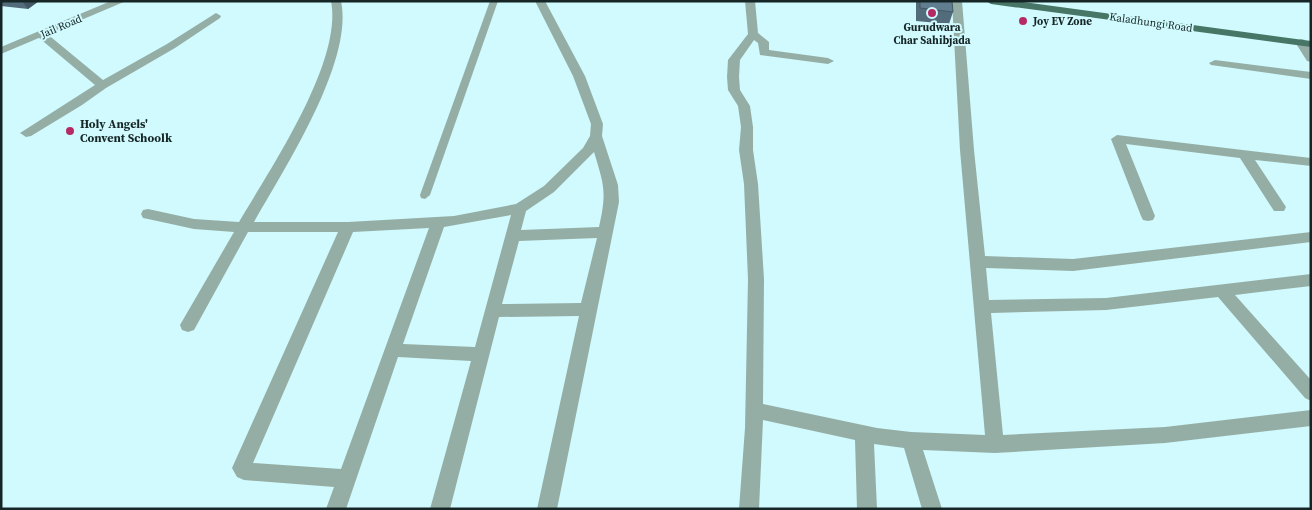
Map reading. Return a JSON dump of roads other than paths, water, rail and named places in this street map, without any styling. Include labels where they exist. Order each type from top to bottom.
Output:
[{"type":"main road","name":"Kaladhungi Road","points":[[991,1],[1311,35]]},
{"type":"main road","name":"Kaladhungi Road","points":[[1057,1],[1132,16],[1306,43]]},
{"type":"street","name":"Jail Road","points":[[1,51],[121,1]]},
{"type":"street","points":[[188,324],[308,114],[327,69],[337,25],[338,11],[336,1]]},
{"type":"street","points":[[540,1],[586,93],[597,124],[596,136],[611,185],[612,202],[547,509]]},
{"type":"street","points":[[749,509],[754,410],[756,279],[751,184],[746,150],[747,127],[744,106],[734,90],[733,77],[734,60],[753,34],[750,1]]},
{"type":"street","points":[[957,1],[967,150],[995,444]]},
{"type":"street","points":[[26,133],[78,102],[102,85],[171,46],[216,16]]},
{"type":"street","points":[[753,34],[763,42],[764,52],[828,61]]},
{"type":"street","points":[[42,35],[102,85]]},
{"type":"street","points":[[1306,43],[1311,60]]},
{"type":"street","points":[[1215,63],[1311,76]]},
{"type":"street","points":[[148,214],[194,224],[244,227],[348,227],[438,223],[520,208],[549,189],[568,172],[588,151],[596,136]]},
{"type":"street","points":[[1148,216],[1117,139],[1311,162]]},
{"type":"street","points":[[1245,155],[1279,207]]},
{"type":"street","points":[[440,509],[520,208]]},
{"type":"street","points":[[336,509],[438,223]]},
{"type":"street","points":[[346,479],[244,471],[242,468],[348,227]]},
{"type":"street","points":[[513,236],[607,232]]},
{"type":"street","points":[[979,262],[1072,265],[1311,237]]},
{"type":"street","points":[[983,307],[1106,304],[1311,280]]},
{"type":"street","points":[[1222,291],[1311,393]]},
{"type":"street","points":[[493,311],[588,309]]},
{"type":"street","points":[[392,350],[482,356]]},
{"type":"street","points":[[754,410],[911,441],[995,444],[1164,435],[1311,418]]},
{"type":"street","points":[[864,433],[867,509]]},
{"type":"street","points":[[911,441],[932,509]]},
{"type":"lane","points":[[425,195],[494,1]]},
{"type":"place","name":"Gurudwara Char Sahibjada","points":[[932,13]]},
{"type":"place","name":"Joy EV Zone","points":[[1023,21]]},
{"type":"place","name":"Holy Angels' Convent Schoolk","points":[[70,131]]}]
